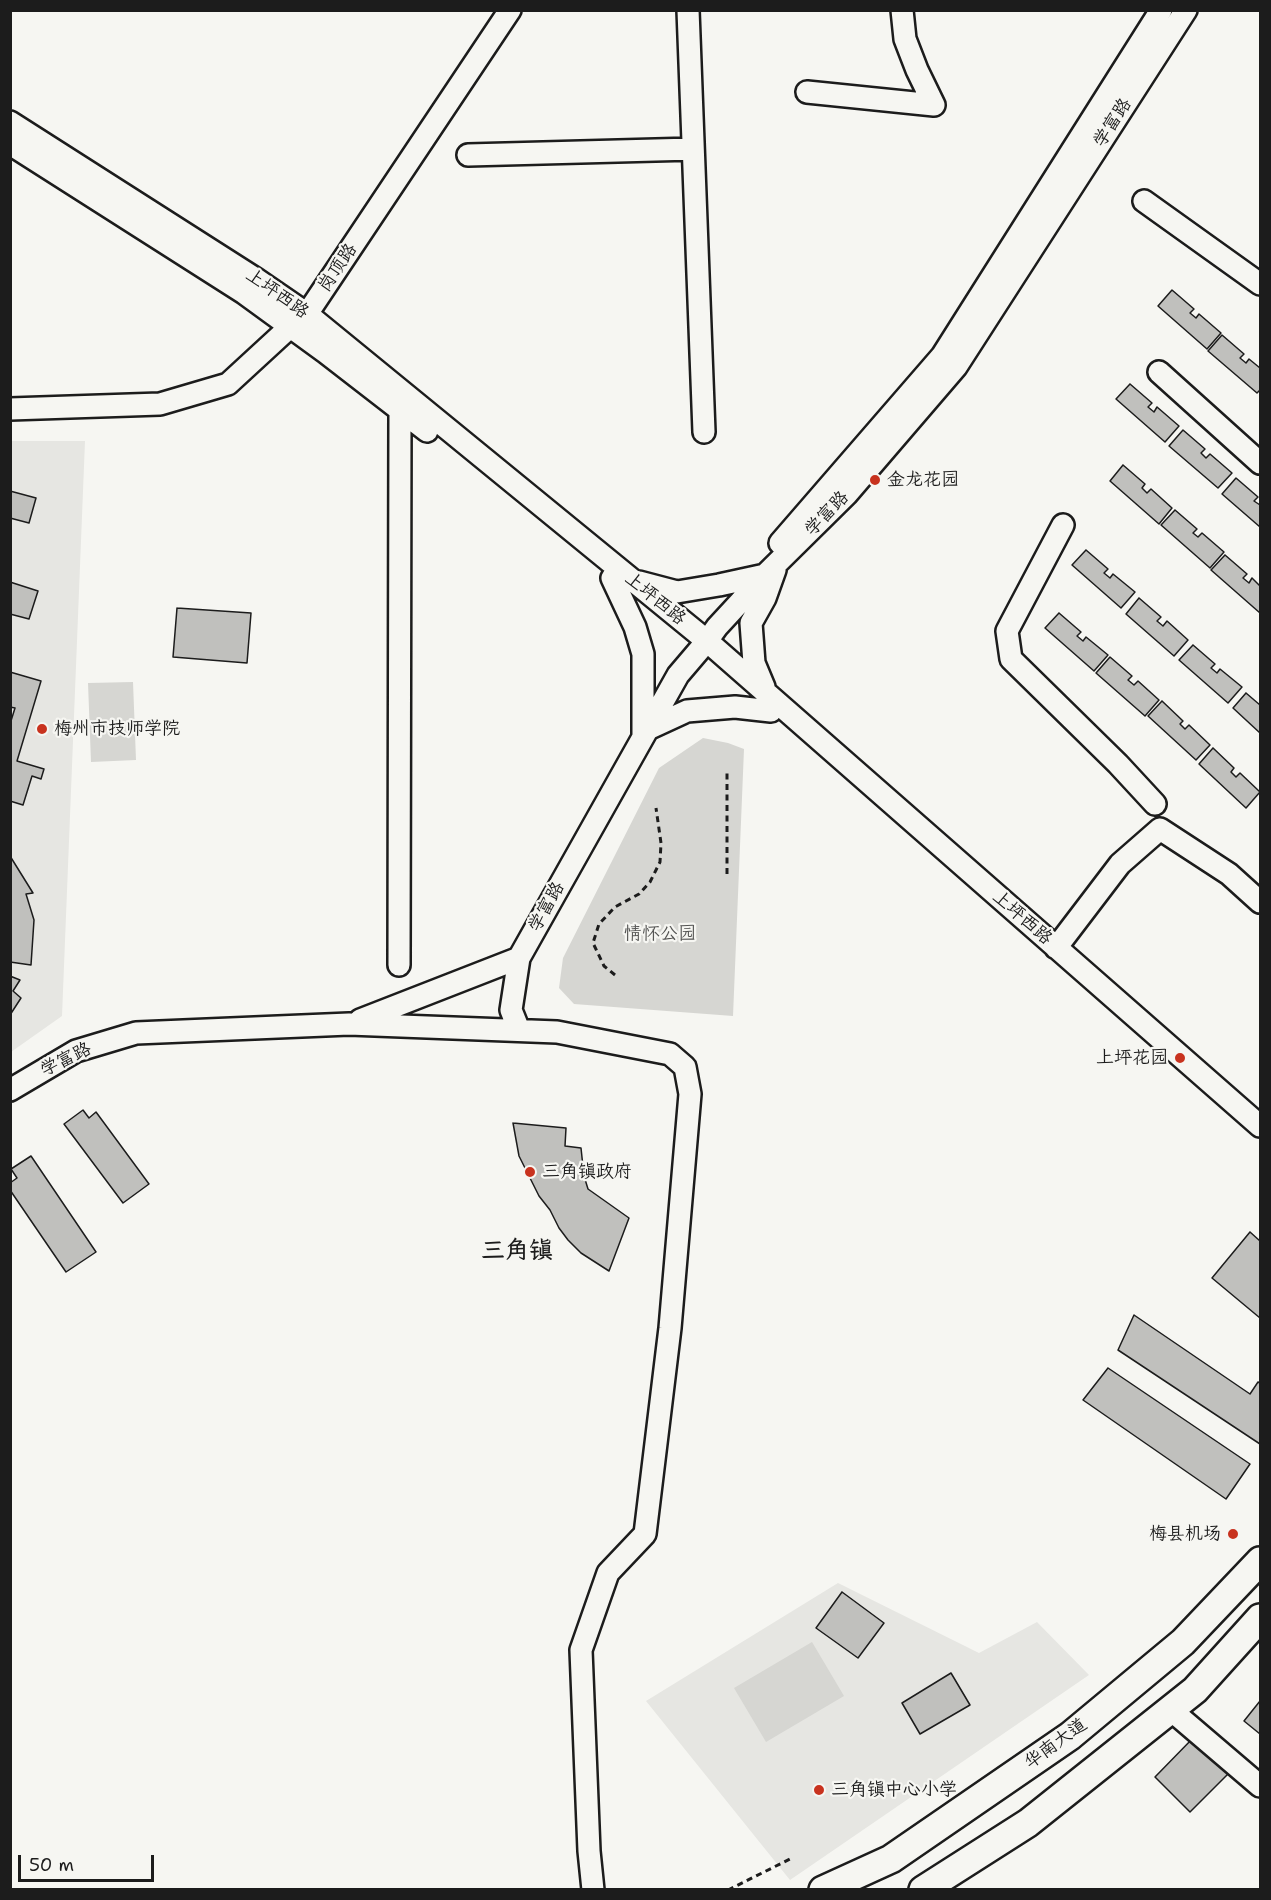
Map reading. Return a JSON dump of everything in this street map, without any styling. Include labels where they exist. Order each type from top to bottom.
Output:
[{"type":"main road","name":"华南大道","points":[[823,1890],[891,1859],[1070,1736],[1183,1642],[1260,1561]]},
{"type":"main road","points":[[923,1890],[1028,1823],[1171,1710],[1195,1690],[1260,1618]]},
{"type":"street","name":"岗顶路","points":[[10,409],[160,404],[228,384],[299,320],[510,10]]},
{"type":"street","points":[[688,10],[704,432]]},
{"type":"street","points":[[807,92],[934,105],[905,39],[902,10]]},
{"type":"street","name":"学富路","points":[[519,1030],[511,1010],[519,958],[678,675],[700,641],[942,356],[1161,10]]},
{"type":"street","name":"学富路","points":[[700,641],[717,627],[848,494],[956,367],[1186,10]]},
{"type":"street","name":"上坪西路","points":[[10,122],[256,279],[400,409],[612,578],[700,641]]},
{"type":"street","name":"上坪西路","points":[[10,144],[244,293],[299,320],[633,581],[1260,1140]]},
{"type":"street","points":[[468,155],[693,149]]},
{"type":"street","points":[[1144,201],[1260,284]]},
{"type":"street","points":[[1160,372],[1260,463]]},
{"type":"street","points":[[399,965],[400,409]]},
{"type":"street","points":[[1063,525],[1007,631],[1011,659],[1118,764],[1155,804]]},
{"type":"street","points":[[612,578],[635,627],[642,654],[646,732],[687,711],[769,702],[754,663],[751,623],[765,598],[771,570],[719,585],[676,592],[633,581]]},
{"type":"street","name":"上坪西路","points":[[769,702],[1260,1126]]},
{"type":"street","points":[[1056,948],[1120,864],[1160,829],[1229,874],[1260,902]]},
{"type":"street","points":[[349,1024],[519,958]]},
{"type":"street","name":"学富路","points":[[10,1090],[76,1052],[136,1033],[349,1024],[557,1032],[670,1054],[685,1067],[690,1094],[670,1328],[645,1534],[608,1573],[580,1650],[589,1851],[593,1890]]},
{"type":"street","points":[[1171,1710],[1260,1786]]},
{"type":"path","points":[[727,769],[727,874]]},
{"type":"path","points":[[615,975],[604,966],[593,943],[599,924],[615,907],[639,894],[650,882],[660,862],[661,843],[656,808]]},
{"type":"path","points":[[728,1890],[790,1859]]},
{"type":"shaded area","name":"梅州市技师学院","points":[[11,441],[85,441],[62,1016],[11,1052]]},
{"type":"shaded area","name":"三角镇中心小学","points":[[838,1583],[979,1653],[1037,1622],[1089,1675],[790,1880],[646,1701]]},
{"type":"green space","points":[[133,682],[136,760],[91,762],[88,683]]},
{"type":"green space","name":"情怀公园","points":[[703,738],[744,749],[733,1016],[574,1004],[559,988],[563,958],[659,768]]},
{"type":"green space","points":[[812,1642],[844,1696],[766,1742],[734,1688]]},
{"type":"building","points":[[1172,290],[1194,309],[1190,313],[1196,318],[1199,314],[1221,333],[1207,349],[1158,306]]},
{"type":"building","points":[[1222,335],[1244,354],[1240,358],[1246,363],[1249,359],[1260,368],[1260,390],[1257,393],[1208,351]]},
{"type":"building","points":[[1130,384],[1152,403],[1148,407],[1154,412],[1157,407],[1179,426],[1165,442],[1116,399]]},
{"type":"building","points":[[1183,430],[1205,449],[1201,453],[1206,458],[1210,454],[1232,473],[1218,488],[1169,446]]},
{"type":"building","points":[[1123,465],[1145,484],[1142,488],[1147,493],[1151,489],[1172,508],[1159,524],[1110,481]]},
{"type":"building","points":[[1236,478],[1258,497],[1254,501],[1260,505],[1260,527],[1222,494]]},
{"type":"building","points":[[10,491],[36,498],[29,523],[10,518]]},
{"type":"building","points":[[1175,510],[1197,529],[1193,533],[1198,537],[1202,533],[1224,552],[1210,568],[1161,525]]},
{"type":"building","points":[[1086,550],[1108,569],[1104,573],[1110,578],[1113,574],[1135,592],[1121,608],[1072,565]]},
{"type":"building","points":[[1225,555],[1247,574],[1243,578],[1249,583],[1252,578],[1260,586],[1260,613],[1211,570]]},
{"type":"building","points":[[10,582],[38,591],[29,619],[10,614]]},
{"type":"building","points":[[1139,598],[1161,617],[1157,621],[1163,626],[1167,621],[1188,640],[1174,656],[1126,614]]},
{"type":"building","points":[[177,608],[251,613],[247,663],[173,657]]},
{"type":"building","points":[[1059,613],[1081,632],[1077,636],[1083,641],[1086,637],[1108,655],[1094,671],[1045,628]]},
{"type":"building","points":[[1193,645],[1215,664],[1211,668],[1217,673],[1220,669],[1242,687],[1228,703],[1179,660]]},
{"type":"building","points":[[1110,657],[1132,676],[1128,680],[1134,685],[1138,681],[1159,700],[1145,716],[1096,673]]},
{"type":"building","points":[[10,672],[41,681],[17,761],[44,769],[41,779],[32,776],[23,805],[10,801],[10,724],[15,708],[10,707]]},
{"type":"building","points":[[1246,693],[1260,705],[1260,733],[1233,708]]},
{"type":"building","points":[[1162,701],[1183,721],[1180,724],[1185,729],[1189,725],[1210,745],[1196,760],[1148,716]]},
{"type":"building","points":[[1213,748],[1234,768],[1231,772],[1236,777],[1240,773],[1260,792],[1246,808],[1199,764]]},
{"type":"building","points":[[10,856],[33,893],[26,894],[34,920],[31,965],[10,962]]},
{"type":"building","points":[[10,976],[20,980],[13,991],[21,998],[10,1015]]},
{"type":"building","points":[[83,1110],[89,1118],[96,1112],[149,1184],[123,1203],[64,1124]]},
{"type":"building","points":[[513,1123],[566,1128],[565,1146],[581,1148],[588,1189],[629,1218],[609,1271],[581,1253],[559,1228],[550,1210],[539,1196],[519,1156]]},
{"type":"building","points":[[31,1156],[96,1252],[66,1272],[10,1190],[10,1183],[17,1178],[11,1169]]},
{"type":"building","points":[[1250,1232],[1260,1241],[1260,1318],[1212,1278]]},
{"type":"building","points":[[1134,1315],[1250,1394],[1258,1382],[1260,1383],[1260,1444],[1118,1350]]},
{"type":"building","points":[[1108,1368],[1250,1464],[1226,1499],[1083,1400]]},
{"type":"building","points":[[842,1592],[884,1623],[858,1658],[816,1628]]},
{"type":"building","points":[[951,1673],[970,1705],[920,1734],[902,1703]]},
{"type":"building","points":[[1260,1701],[1260,1734],[1244,1721]]},
{"type":"building","points":[[1194,1737],[1230,1772],[1190,1812],[1155,1777]]},
{"type":"place","name":"金龙花园","points":[[875,480]]},
{"type":"place","name":"梅州市技师学院","points":[[42,729]]},
{"type":"place","name":"上坪花园","points":[[1180,1058]]},
{"type":"place","name":"三角镇政府","points":[[530,1172]]},
{"type":"place","name":"梅县机场","points":[[1233,1534]]},
{"type":"place","name":"三角镇中心小学","points":[[819,1790]]},
{"type":"district","name":"三角镇","points":[[517,1252]]}]
